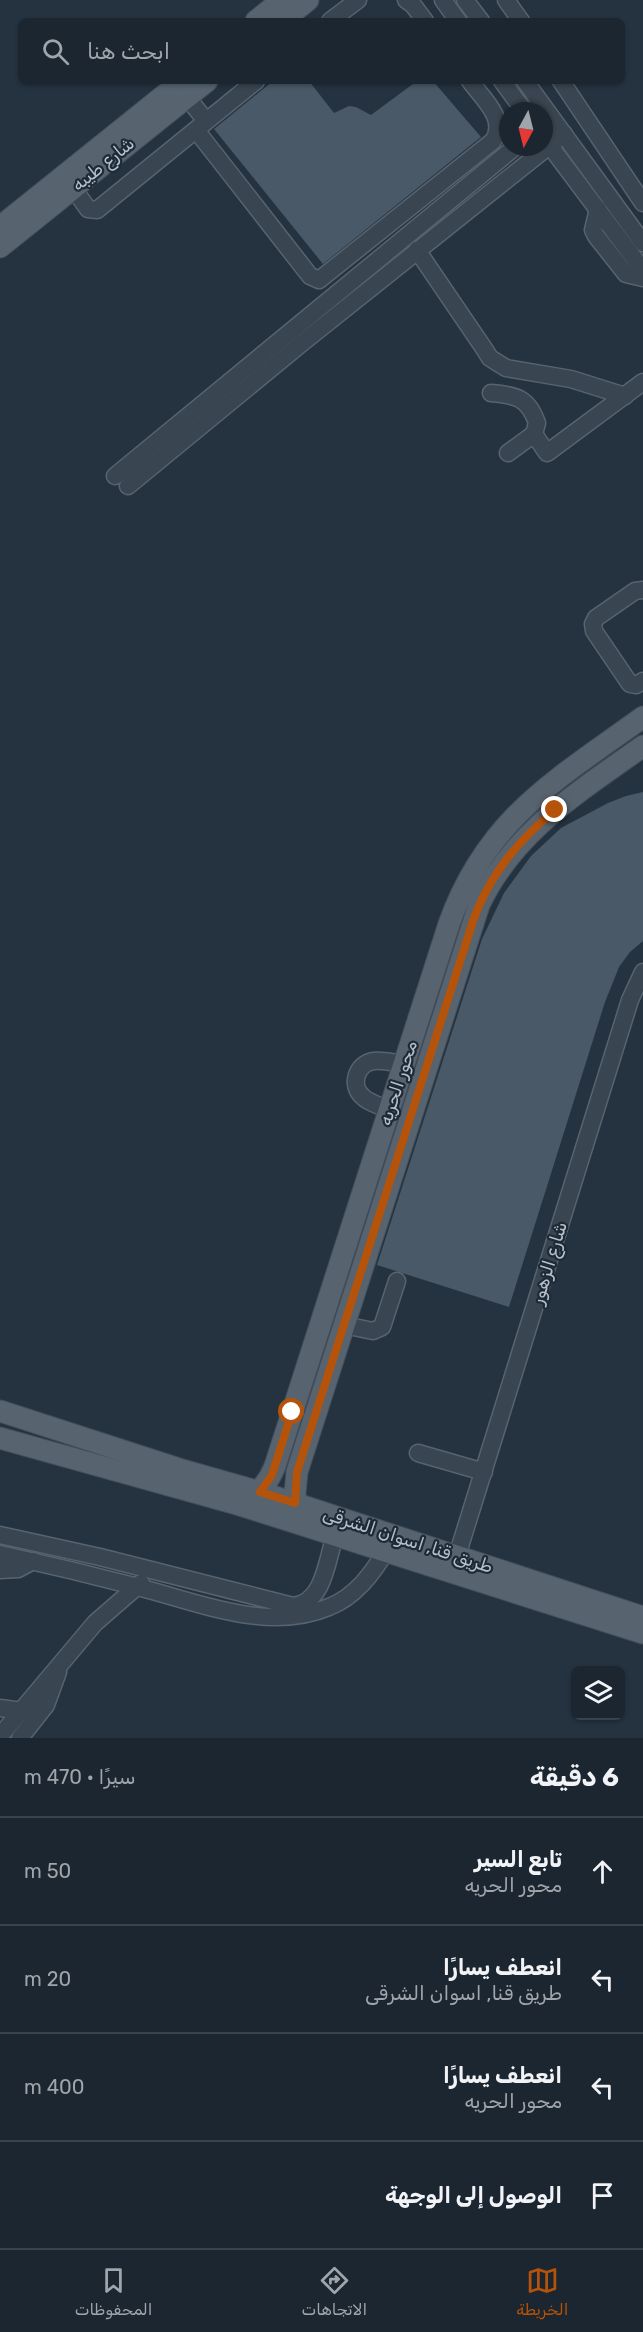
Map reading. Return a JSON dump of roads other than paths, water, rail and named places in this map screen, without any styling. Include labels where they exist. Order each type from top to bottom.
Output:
[{"type":"main road","points":[[260,18],[282,0]]},
{"type":"main road","points":[[286,18],[308,0]]},
{"type":"main road","name":"شارع طيبه","points":[[0,247],[64,189],[178,95],[201,84]]},
{"type":"main road","name":"شارع طيبه","points":[[0,227],[64,189]]},
{"type":"main road","name":"محور الحريه","points":[[240,1505],[260,1492],[272,1475],[454,909],[481,856],[508,822],[552,783],[643,717]]},
{"type":"main road","name":"محور الحريه","points":[[296,1513],[297,1472],[474,918],[485,893],[506,858],[534,828],[565,802],[643,746]]},
{"type":"main road","name":"طريق قنا, اسوان الشرقى","points":[[0,1411],[260,1492],[335,1535],[643,1633]]},
{"type":"main road","name":"طريق قنا, اسوان الشرقى","points":[[1,1437],[240,1505],[296,1513],[457,1556],[643,1617]]},
{"type":"street","points":[[334,18],[357,0]]},
{"type":"street","points":[[406,0],[423,18]]},
{"type":"street","points":[[443,0],[456,18]]},
{"type":"street","points":[[465,0],[479,18]]},
{"type":"street","points":[[506,0],[518,18]]},
{"type":"street","points":[[64,189],[88,209],[97,210],[252,84]]},
{"type":"street","points":[[178,95],[310,276],[319,280],[493,141],[499,127],[497,119],[472,84]]},
{"type":"street","points":[[504,84],[517,102]]},
{"type":"street","points":[[527,84],[537,102]]},
{"type":"street","points":[[563,84],[643,203]]},
{"type":"street","points":[[553,124],[564,134],[643,243]]},
{"type":"street","points":[[553,139],[564,134]]},
{"type":"street","points":[[553,149],[643,270]]},
{"type":"street","points":[[504,156],[122,481],[417,250],[529,156]]},
{"type":"street","points":[[598,209],[593,230],[596,236],[626,274],[643,278]]},
{"type":"street","points":[[417,250],[484,350],[497,364],[506,368],[571,379],[625,396]]},
{"type":"street","points":[[534,434],[547,453],[643,382]]},
{"type":"street","points":[[490,393],[521,398],[535,418],[534,434],[508,453]]},
{"type":"street","points":[[643,590],[635,591],[596,618],[592,624],[594,631],[630,684],[636,686],[643,681]]},
{"type":"street","name":"شارع الزهور","points":[[457,1556],[627,1012],[643,972]]},
{"type":"street","points":[[389,1110],[362,1097],[356,1085],[358,1072],[367,1063],[374,1061],[403,1064]]},
{"type":"street","points":[[344,1325],[373,1331],[382,1327],[397,1281]]},
{"type":"street","points":[[418,1453],[484,1472]]},
{"type":"street","points":[[0,1535],[156,1572],[292,1611],[315,1595],[335,1535]]},
{"type":"street","points":[[0,1554],[244,1614],[320,1610],[347,1598],[362,1584],[386,1551]]},
{"type":"street","points":[[0,1570],[18,1569],[33,1561]]},
{"type":"street","points":[[0,1736],[95,1623],[136,1586],[156,1572]]},
{"type":"street","points":[[20,1738],[46,1705],[60,1666]]},
{"type":"street","points":[[0,1708],[22,1711]]}]
